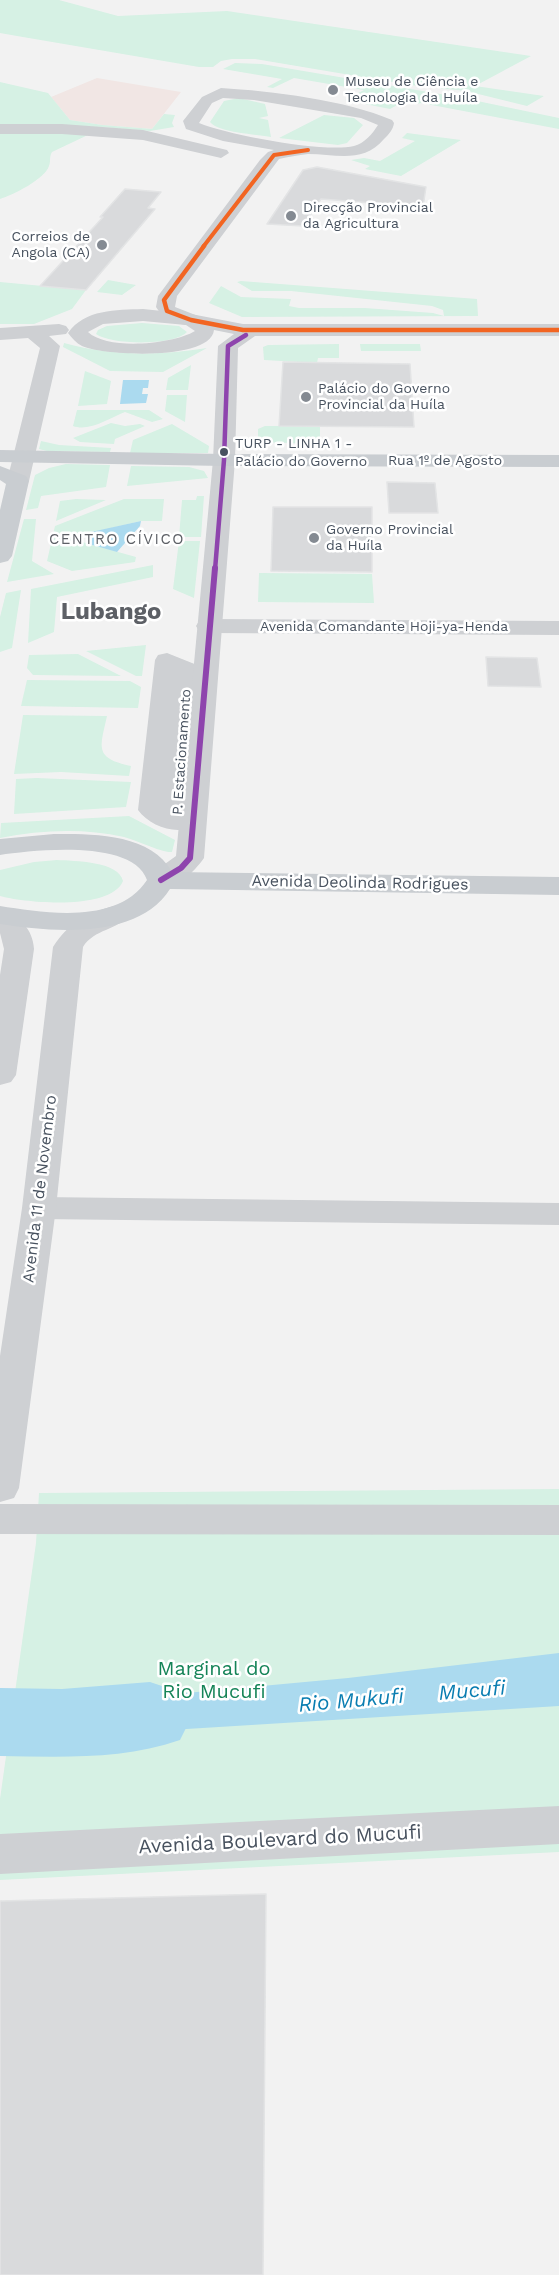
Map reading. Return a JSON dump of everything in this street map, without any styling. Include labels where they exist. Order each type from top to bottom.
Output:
[{"type":"main road","name":"Rua 1º de Agosto","points":[[0,456],[224,460],[559,461]]},
{"type":"main road","points":[[0,556],[9,477]]},
{"type":"main road","points":[[0,847],[64,843],[115,847],[146,858],[157,868],[161,880],[158,890],[148,900],[133,909],[114,915],[83,920],[49,921],[0,917]]},
{"type":"main road","name":"Avenida Deolinda Rodrigues","points":[[161,880],[559,886]]},
{"type":"street","points":[[17,335],[123,348],[164,348],[192,343],[205,333],[204,328],[191,320],[167,311],[164,300],[274,155],[308,153],[341,153],[357,150],[371,144],[385,128],[386,123],[365,114],[254,95],[229,93],[215,95],[207,100],[191,122],[192,126],[199,131],[308,153],[338,167]]},
{"type":"street","points":[[0,129],[62,129],[143,135],[235,157]]},
{"type":"street","points":[[198,148],[221,144],[224,140],[222,136]]},
{"type":"street","points":[[17,335],[87,324],[134,311],[159,287],[253,161],[256,154],[254,148],[245,140]]},
{"type":"street","points":[[107,318],[143,315],[191,320],[243,330],[559,330]]},
{"type":"street","points":[[87,324],[78,333],[80,338],[95,345]]},
{"type":"street","points":[[200,338],[317,330]]},
{"type":"street","points":[[9,477],[24,456],[50,346],[17,335]]},
{"type":"street","points":[[200,338],[228,346],[246,335]]},
{"type":"street","points":[[161,880],[181,868],[190,858],[224,460],[228,346]]},
{"type":"street","name":"Avenida Comandante Hoji-ya-Henda","points":[[209,617],[559,628]]},
{"type":"street","name":"P. Estacionamento","points":[[167,660],[188,670],[176,823],[152,810],[167,660]]},
{"type":"street","name":"Avenida 11 de Novembro","points":[[0,1488],[39,1208],[68,947],[74,935],[86,926],[114,915]]},
{"type":"street","points":[[0,917],[19,938],[0,1075]]},
{"type":"street","points":[[39,1208],[559,1214]]},
{"type":"street","points":[[0,1519],[559,1520]]},
{"type":"street","name":"Avenida Boulevard do Mucufi","points":[[0,1854],[559,1826]]},
{"type":"shaded area","points":[[97,78],[181,92],[152,129],[70,120],[51,97]]},
{"type":"green space","points":[[0,0],[59,0],[118,16],[227,11],[531,56],[475,86],[544,96],[527,106],[466,91],[410,85],[255,59],[232,59],[221,61],[213,67],[199,67],[0,33]]},
{"type":"green space","points":[[235,63],[262,64],[458,97],[559,118],[559,129],[421,103],[403,102],[390,109],[345,100],[364,90],[294,78],[273,88],[267,87],[282,79],[223,69]]},
{"type":"green space","points":[[0,82],[48,93],[70,120],[152,129],[164,114],[175,115],[172,123],[174,127],[150,131],[101,127],[0,125]]},
{"type":"green space","points":[[239,98],[265,104],[268,116],[259,118],[268,120],[271,137],[229,131],[210,122],[224,101]]},
{"type":"green space","points":[[324,115],[354,118],[363,125],[347,143],[338,145],[279,138]]},
{"type":"green space","points":[[0,133],[90,134],[52,152],[49,166],[41,176],[20,190],[0,199]]},
{"type":"green space","points":[[407,133],[461,140],[401,176],[365,169],[370,166],[351,160],[364,158],[380,161],[415,141],[402,138]]},
{"type":"green space","points":[[108,280],[136,285],[122,295],[97,292]]},
{"type":"green space","points":[[0,282],[86,290],[72,309],[34,324],[0,324]]},
{"type":"green space","points":[[237,282],[477,299],[478,316],[242,317],[209,303],[221,286],[241,297],[291,299],[289,306],[299,308],[365,308],[433,313],[444,316],[443,310],[432,306],[291,291],[252,291]]},
{"type":"green space","points":[[142,323],[179,326],[187,332],[180,337],[156,342],[128,342],[104,338],[96,334],[98,330],[107,326]]},
{"type":"green space","points":[[64,343],[99,350],[135,353],[207,348],[163,372],[110,371],[63,347]]},
{"type":"green space","points":[[339,344],[339,358],[318,358],[317,363],[264,360],[263,347],[268,345]]},
{"type":"green space","points":[[360,344],[420,344],[421,351],[361,351]]},
{"type":"green space","points":[[191,365],[188,390],[166,390],[168,378]]},
{"type":"green space","points":[[85,371],[111,381],[107,404],[78,406]]},
{"type":"green space","points":[[167,395],[187,395],[185,422],[165,411]]},
{"type":"green space","points":[[77,410],[149,410],[163,419],[152,422],[125,412],[99,424],[79,427],[73,426]]},
{"type":"green space","points":[[111,423],[145,426],[115,439],[114,444],[80,442],[73,438]]},
{"type":"green space","points":[[172,424],[209,446],[208,453],[130,453],[133,440]]},
{"type":"green space","points":[[265,426],[320,426],[320,444],[260,442],[258,429]]},
{"type":"green space","points":[[41,441],[59,445],[111,448],[110,452],[47,451],[39,449]]},
{"type":"green space","points":[[66,464],[110,465],[106,487],[41,496],[38,508],[26,510],[35,475],[49,468]]},
{"type":"green space","points":[[131,466],[189,467],[204,471],[208,478],[127,486]]},
{"type":"green space","points":[[197,496],[204,496],[201,537],[179,537],[182,500],[196,500]]},
{"type":"green space","points":[[124,499],[164,499],[162,521],[141,521],[68,538],[136,557],[135,562],[72,571],[47,561],[55,526]]},
{"type":"green space","points":[[106,500],[56,521],[60,501]]},
{"type":"green space","points":[[24,519],[36,519],[32,561],[54,574],[7,582]]},
{"type":"green space","points":[[179,541],[200,541],[194,598],[173,589]]},
{"type":"green space","points":[[153,565],[153,577],[57,597],[54,632],[28,643],[31,589]]},
{"type":"green space","points":[[259,573],[372,574],[374,603],[258,602]]},
{"type":"green space","points":[[21,590],[12,648],[0,652],[0,617],[6,593]]},
{"type":"green space","points":[[146,645],[142,676],[136,676],[86,651]]},
{"type":"green space","points":[[78,654],[121,676],[33,675],[27,668],[29,655]]},
{"type":"green space","points":[[27,680],[130,681],[141,687],[138,708],[21,706]]},
{"type":"green space","points":[[23,715],[107,716],[102,750],[111,759],[131,766],[129,776],[61,772],[14,774]]},
{"type":"green space","points":[[16,779],[131,782],[126,807],[14,814]]},
{"type":"green space","points":[[129,816],[175,840],[172,852],[124,837],[93,832],[46,832],[0,838],[1,823]]},
{"type":"green space","points":[[57,860],[105,866],[120,874],[123,881],[115,891],[85,901],[28,901],[0,896],[0,870],[34,862]]},
{"type":"green space","name":"Marginal do Rio Mucufi","points":[[559,1489],[559,1852],[0,1880],[0,1799],[36,1543],[39,1493]]},
{"type":"water","points":[[123,380],[149,380],[148,388],[143,388],[142,394],[148,394],[146,403],[120,404]]},
{"type":"water","points":[[141,521],[140,526],[117,552],[89,544],[91,532]]},
{"type":"water","name":"Rio Mukufi","points":[[559,1653],[559,1706],[154,1731],[57,1743],[62,1723],[57,1705],[348,1678]]},
{"type":"building","points":[[317,167],[426,187],[423,207],[321,199],[303,226],[267,224],[303,170]]},
{"type":"building","points":[[125,189],[161,192],[148,208],[155,209],[86,290],[40,286],[103,217],[100,217]]},
{"type":"building","name":"Palácio do Governo Provincial da Huíla","points":[[283,362],[410,364],[414,427],[279,426]]},
{"type":"building","points":[[387,482],[435,483],[438,513],[389,513]]},
{"type":"building","name":"Governo Provincial da Huíla","points":[[273,507],[372,507],[372,572],[271,571]]},
{"type":"building","points":[[486,657],[537,658],[541,687],[488,686]]},
{"type":"building","points":[[266,1894],[263,2275],[0,2275],[0,1901]]},
{"type":"waterway","name":"Mucufi","points":[[0,1722],[62,1723],[150,1716]]},
{"type":"transit line","points":[[308,150],[274,155],[266,163],[172,288],[164,300],[167,311],[191,320],[243,330],[559,330]]},
{"type":"transit line","points":[[161,880],[181,868],[190,858],[224,460],[228,346],[246,335]]},
{"type":"place","name":"Museu de Ciência e Tecnologia da Huíla","points":[[333,90]]},
{"type":"place","name":"Direcção Provincial da Agricultura","points":[[291,216]]},
{"type":"place","name":"Correios de Angola (CA)","points":[[102,245]]},
{"type":"place","name":"Palácio do Governo Provincial da Huíla","points":[[306,397]]},
{"type":"place","name":"TURP - LINHA 1 - Palácio do Governo","points":[[224,452]]},
{"type":"place","name":"Governo Provincial da Huíla","points":[[314,538]]},
{"type":"district","name":"CENTRO CÍVICO","points":[[117,540]]},
{"type":"district","name":"Lubango","points":[[111,612]]}]
